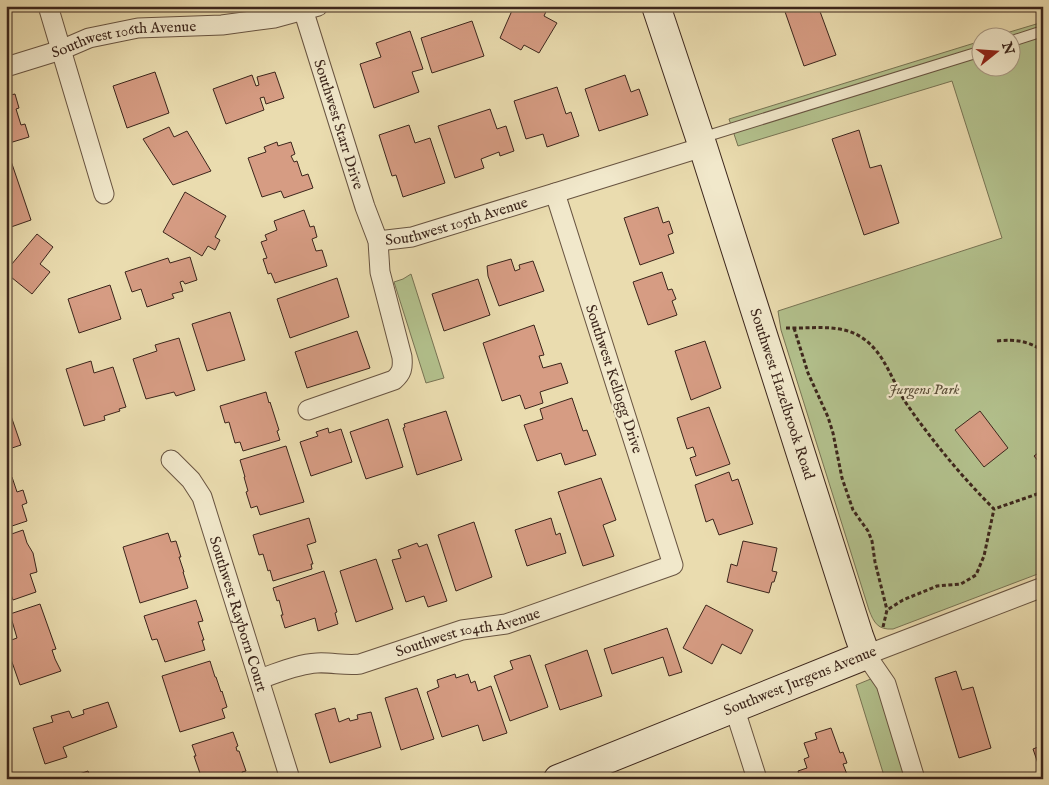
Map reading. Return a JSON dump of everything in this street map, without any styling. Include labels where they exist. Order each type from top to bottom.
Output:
[{"type":"street","points":[[48,6],[104,194]]},
{"type":"street","name":"Southwest Hazelbrook Road","points":[[656,6],[702,142],[859,636],[866,655],[886,684],[915,779]]},
{"type":"street","name":"Southwest 106th Avenue","points":[[6,67],[61,50],[89,38],[138,28],[222,25],[274,18],[308,8]]},
{"type":"street","name":"Southwest Starr Drive","points":[[308,8],[364,207],[378,241]]},
{"type":"street","name":"Southwest 105th Avenue","points":[[308,410],[394,380],[401,373],[402,357],[380,272],[378,241],[412,237],[555,194],[702,142]]},
{"type":"street","name":"Southwest Kellogg Drive","points":[[555,194],[673,565]]},
{"type":"street","name":"Southwest Rayborn Court","points":[[171,460],[191,480],[202,497],[290,779]]},
{"type":"street","name":"Southwest 104th Avenue","points":[[259,679],[306,664],[360,664],[462,630],[506,624],[673,565]]},
{"type":"street","name":"Southwest Jurgens Avenue","points":[[558,779],[1043,586]]},
{"type":"street","points":[[734,708],[757,779]]},
{"type":"lane","points":[[1022,38],[1043,31]]},
{"type":"lane","points":[[702,142],[972,54]]},
{"type":"path","points":[[760,327],[830,328],[860,336],[882,358],[907,404],[945,456],[994,509]]},
{"type":"path","points":[[794,328],[808,372],[828,417],[842,478],[853,510],[872,541],[875,562],[887,610],[882,631]]},
{"type":"path","points":[[998,340],[1022,340],[1043,351]]},
{"type":"path","points":[[994,509],[1043,492]]},
{"type":"path","points":[[887,610],[903,600],[937,586],[961,584],[976,575],[984,556],[994,509]]},
{"type":"green space","name":"Jurgens Park","points":[[1043,22],[1043,572],[893,629],[888,629],[877,625],[869,610],[781,330],[778,311],[1002,238],[952,81],[738,146],[729,119],[972,44],[972,78],[1022,78],[1022,28]]},
{"type":"green space","points":[[411,274],[444,378],[426,383],[394,282]]},
{"type":"green space","points":[[878,676],[910,779],[885,779],[856,685]]},
{"type":"building","points":[[514,6],[547,6],[544,16],[557,23],[539,53],[524,45],[521,50],[500,38]]},
{"type":"building","points":[[783,6],[818,6],[836,55],[804,66]]},
{"type":"building","points":[[472,21],[484,56],[432,73],[421,38]]},
{"type":"building","points":[[410,31],[423,69],[412,72],[419,92],[374,108],[360,64],[381,57],[376,43]]},
{"type":"building","points":[[155,72],[169,113],[127,128],[113,86]]},
{"type":"building","points":[[275,72],[284,98],[266,104],[264,97],[260,98],[264,110],[226,124],[213,89],[252,75],[256,86],[259,85],[257,77]]},
{"type":"building","points":[[625,75],[631,92],[639,89],[648,115],[599,131],[585,89]]},
{"type":"building","points":[[557,87],[566,114],[571,112],[579,136],[547,147],[543,134],[526,139],[514,101]]},
{"type":"building","points":[[15,94],[19,108],[16,109],[21,125],[25,124],[29,137],[6,144],[6,96]]},
{"type":"building","points":[[490,109],[497,129],[506,126],[514,151],[500,156],[499,152],[481,159],[484,168],[455,178],[438,126]]},
{"type":"building","points":[[409,125],[415,143],[430,138],[445,183],[403,197],[396,175],[392,176],[379,135]]},
{"type":"building","points":[[169,127],[174,137],[187,131],[211,171],[173,185],[143,139]]},
{"type":"building","points":[[859,130],[870,168],[881,165],[899,223],[864,235],[832,139]]},
{"type":"building","points":[[277,142],[278,146],[291,142],[295,154],[291,156],[294,162],[297,161],[302,176],[308,174],[313,188],[284,198],[281,191],[262,197],[248,158],[266,152],[264,147]]},
{"type":"building","points":[[11,161],[31,220],[11,227],[6,212],[6,163]]},
{"type":"building","points":[[185,192],[226,216],[215,237],[220,240],[215,250],[208,246],[202,256],[163,232]]},
{"type":"building","points":[[658,207],[663,223],[669,221],[673,233],[668,235],[674,253],[640,265],[624,218]]},
{"type":"building","points":[[304,210],[310,227],[314,226],[317,237],[312,239],[316,251],[322,250],[327,266],[275,283],[271,273],[268,274],[263,259],[267,258],[261,242],[267,240],[265,235],[277,230],[274,221]]},
{"type":"building","points":[[37,234],[53,247],[40,264],[50,272],[32,294],[6,271]]},
{"type":"building","points":[[190,257],[197,280],[185,284],[183,281],[180,282],[183,291],[172,294],[174,298],[147,307],[141,289],[132,292],[125,272],[168,258],[170,263]]},
{"type":"building","points":[[511,259],[515,271],[520,269],[519,265],[533,261],[544,291],[499,306],[488,276],[487,266]]},
{"type":"building","points":[[662,272],[668,290],[672,289],[676,299],[672,301],[677,315],[648,325],[633,282]]},
{"type":"building","points":[[337,278],[349,317],[290,338],[277,299]]},
{"type":"building","points":[[478,279],[490,315],[444,331],[432,294]]},
{"type":"building","points":[[110,285],[121,319],[79,333],[68,299]]},
{"type":"building","points":[[230,312],[245,360],[207,371],[192,324]]},
{"type":"building","points":[[534,325],[544,355],[539,356],[543,368],[561,363],[568,383],[540,392],[543,403],[525,409],[520,395],[502,401],[483,343]]},
{"type":"building","points":[[357,331],[370,368],[307,388],[295,352]]},
{"type":"building","points":[[179,338],[195,390],[176,396],[174,392],[146,399],[133,359],[157,351],[155,345]]},
{"type":"building","points":[[705,341],[721,388],[691,400],[675,351]]},
{"type":"building","points":[[91,361],[94,373],[113,367],[126,407],[104,416],[105,420],[84,426],[66,369]]},
{"type":"building","points":[[266,392],[279,430],[277,431],[280,440],[243,451],[240,442],[235,443],[229,422],[225,423],[220,406]]},
{"type":"building","points":[[572,398],[583,431],[587,430],[596,455],[565,465],[561,453],[537,461],[524,425],[543,419],[540,409]]},
{"type":"building","points":[[709,407],[730,464],[696,476],[690,458],[696,456],[693,447],[687,449],[677,418]]},
{"type":"building","points":[[446,411],[462,460],[417,475],[403,428],[405,427],[404,424]]},
{"type":"building","points":[[980,411],[1008,448],[984,467],[955,430]]},
{"type":"building","points":[[6,413],[10,413],[21,445],[6,450]]},
{"type":"building","points":[[388,419],[403,467],[366,479],[350,432]]},
{"type":"building","points":[[328,428],[329,433],[341,429],[352,462],[311,476],[300,442],[318,436],[316,432]]},
{"type":"building","points":[[286,446],[304,502],[260,515],[257,506],[251,508],[240,460]]},
{"type":"building","points":[[1043,449],[1043,467],[1034,456]]},
{"type":"building","points":[[729,472],[732,481],[738,479],[753,524],[719,535],[713,519],[706,522],[695,485]]},
{"type":"building","points":[[12,477],[17,492],[23,490],[27,503],[22,505],[27,521],[6,528],[6,478]]},
{"type":"building","points":[[601,478],[616,520],[603,525],[614,556],[583,566],[558,492]]},
{"type":"building","points":[[309,518],[316,542],[307,545],[313,564],[311,564],[312,569],[273,581],[263,554],[259,555],[253,535]]},
{"type":"building","points":[[551,518],[556,535],[560,533],[566,553],[527,566],[515,530]]},
{"type":"building","points":[[474,522],[492,577],[456,591],[438,535]]},
{"type":"building","points":[[23,530],[27,543],[33,553],[37,572],[30,574],[36,592],[13,600],[6,581],[6,536]]},
{"type":"building","points":[[168,533],[171,542],[176,541],[188,588],[140,603],[123,547]]},
{"type":"building","points":[[743,541],[777,548],[772,571],[777,572],[769,593],[727,582],[731,564],[737,566]]},
{"type":"building","points":[[417,543],[419,547],[427,544],[447,601],[428,607],[424,596],[406,602],[392,560],[401,558],[398,550]]},
{"type":"building","points":[[376,559],[393,609],[356,622],[340,571]]},
{"type":"building","points":[[324,571],[337,612],[335,613],[338,624],[318,631],[315,618],[285,628],[279,600],[277,601],[273,588]]},
{"type":"building","points":[[196,600],[203,621],[198,622],[205,650],[165,662],[157,639],[152,640],[144,616]]},
{"type":"building","points":[[40,604],[56,649],[52,650],[61,671],[20,685],[6,645],[6,642],[17,638],[10,614]]},
{"type":"building","points":[[706,605],[753,630],[741,654],[722,644],[712,664],[683,648]]},
{"type":"building","points":[[667,628],[682,672],[669,676],[663,657],[612,674],[604,649]]},
{"type":"building","points":[[587,650],[602,696],[560,710],[545,665]]},
{"type":"building","points":[[530,655],[548,707],[510,721],[494,676],[513,669],[510,661]]},
{"type":"building","points":[[210,661],[227,707],[222,709],[225,718],[180,732],[162,676]]},
{"type":"building","points":[[956,671],[962,690],[973,687],[991,748],[959,758],[935,678]]},
{"type":"building","points":[[455,674],[456,678],[468,674],[471,683],[475,681],[478,691],[491,686],[507,733],[483,741],[478,725],[442,737],[427,692],[439,687],[437,680]]},
{"type":"building","points":[[417,688],[434,739],[401,750],[385,698]]},
{"type":"building","points":[[108,702],[117,727],[63,747],[67,757],[45,764],[33,728],[53,722],[51,716],[69,711],[72,718],[84,714],[83,710]]},
{"type":"building","points":[[335,708],[339,722],[349,718],[350,721],[358,719],[357,715],[371,712],[381,747],[330,763],[315,714]]},
{"type":"building","points":[[831,728],[840,753],[843,752],[847,763],[843,764],[848,777],[842,779],[800,779],[798,771],[807,768],[804,759],[809,757],[804,743],[817,739],[815,733]]},
{"type":"building","points":[[233,732],[238,746],[236,747],[237,751],[239,751],[246,771],[242,772],[244,779],[202,779],[192,745]]},
{"type":"building","points":[[1043,745],[1043,778],[1033,749]]},
{"type":"building","points":[[88,771],[91,779],[65,779]]}]
